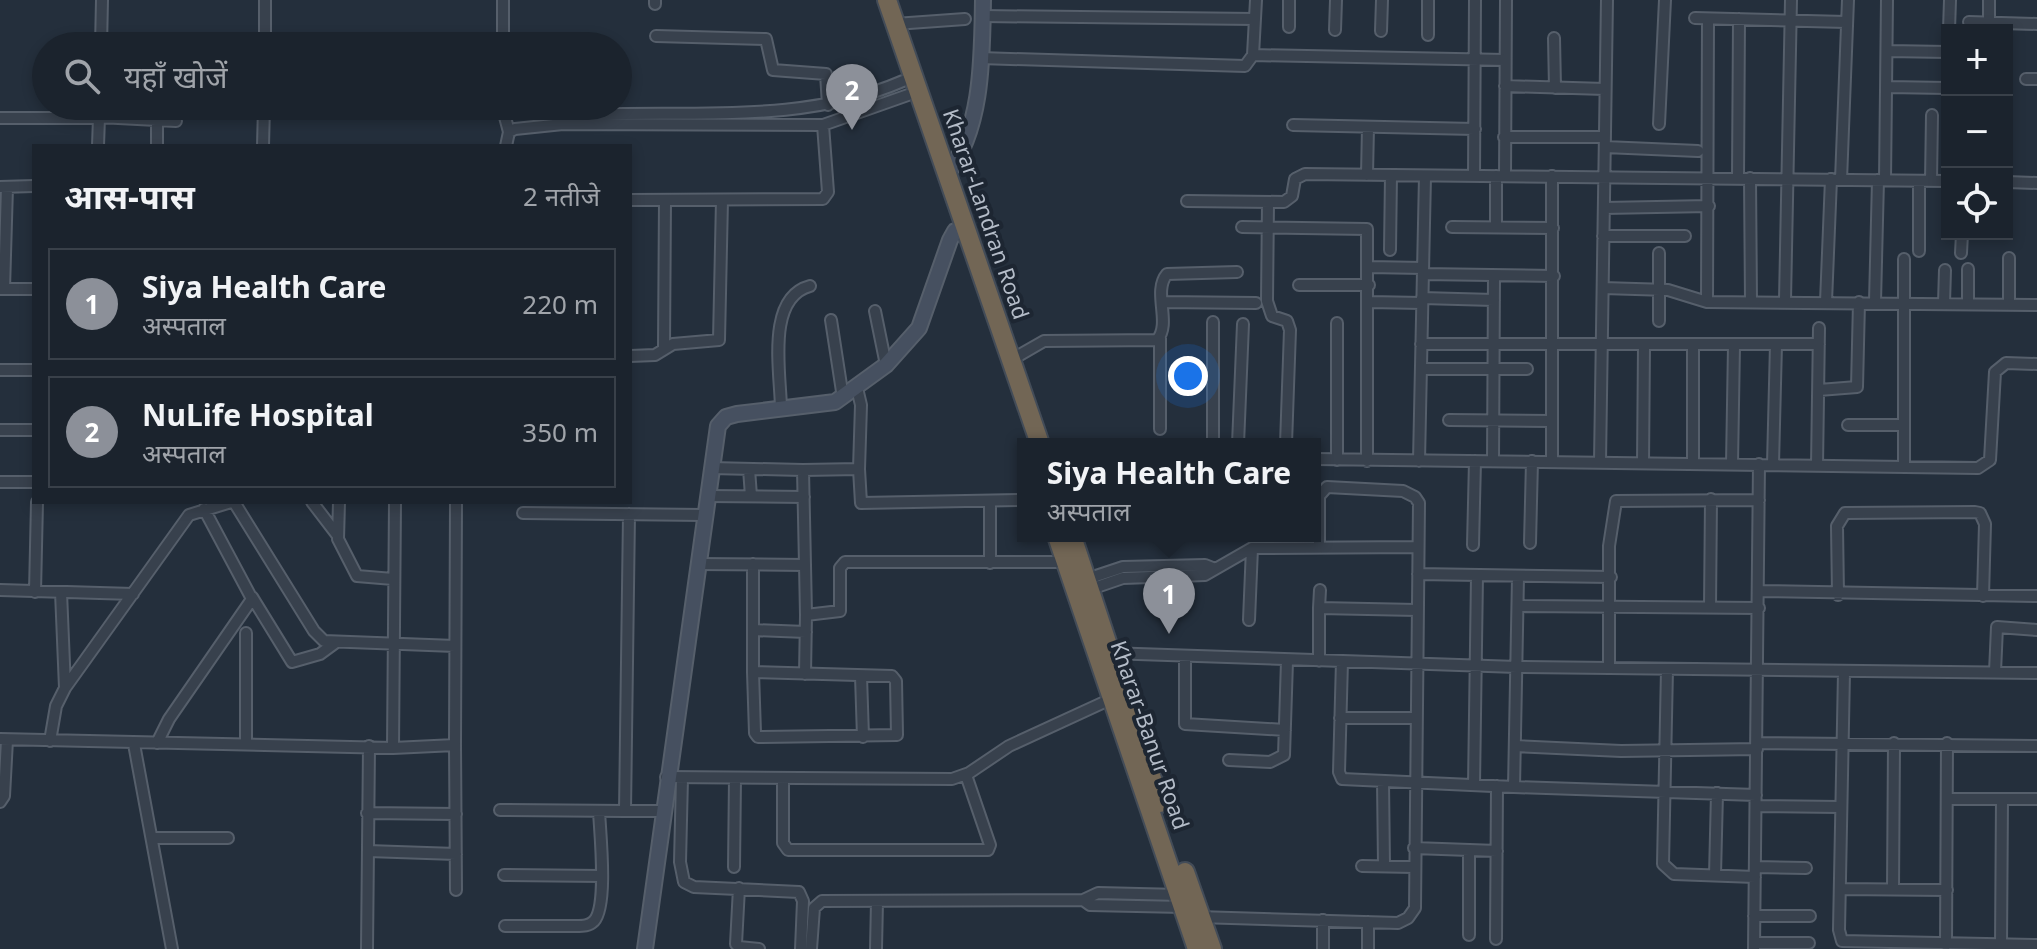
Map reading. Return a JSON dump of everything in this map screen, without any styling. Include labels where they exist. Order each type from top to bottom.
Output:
[{"type":"highway","points":[[876,0],[960,229],[1026,438]]},
{"type":"highway","name":"Kharar-Landran Road","points":[[887,0],[912,97],[947,174],[960,229],[1038,438]]},
{"type":"highway","name":"Kharar-Banur Road","points":[[1059,542],[1064,562],[1106,654],[1111,699],[1188,910],[1197,949]]},
{"type":"highway","points":[[1074,542],[1089,584],[1106,654],[1188,910],[1212,949]]},
{"type":"street","points":[[101,32],[102,0]]},
{"type":"street","points":[[265,0],[265,32]]},
{"type":"street","points":[[503,0],[503,32]]},
{"type":"street","points":[[947,174],[967,144],[980,58],[983,0]]},
{"type":"street","points":[[980,58],[1239,67],[1248,64],[1253,55],[1256,0]]},
{"type":"street","points":[[1289,0],[1289,27]]},
{"type":"street","points":[[1335,30],[1336,0]]},
{"type":"street","points":[[1381,31],[1382,0]]},
{"type":"street","points":[[1428,0],[1428,35]]},
{"type":"street","points":[[1474,176],[1475,0]]},
{"type":"street","points":[[1496,227],[1504,137],[1506,0]]},
{"type":"street","points":[[1600,462],[1607,0]]},
{"type":"street","points":[[1659,124],[1665,0]]},
{"type":"street","points":[[1785,300],[1791,0]]},
{"type":"street","points":[[1826,302],[1848,0]]},
{"type":"street","points":[[1875,302],[1888,87],[1887,0]]},
{"type":"street","points":[[1949,24],[1950,0]]},
{"type":"street","points":[[1989,0],[1989,22]]},
{"type":"street","points":[[983,16],[1255,19]]},
{"type":"street","points":[[1695,18],[1846,22]]},
{"type":"street","points":[[895,24],[965,19]]},
{"type":"street","points":[[1707,302],[1708,19]]},
{"type":"street","points":[[1738,178],[1739,19]]},
{"type":"street","points":[[1969,22],[2037,24]]},
{"type":"street","points":[[656,36],[766,39],[773,70],[826,74],[828,105]]},
{"type":"street","points":[[1554,38],[1555,88]]},
{"type":"street","points":[[1888,51],[1941,52]]},
{"type":"street","points":[[1253,55],[1505,60]]},
{"type":"street","points":[[1505,86],[1605,89]]},
{"type":"street","points":[[1888,87],[1941,88]]},
{"type":"street","points":[[632,114],[743,113],[828,105],[869,95],[912,97]]},
{"type":"street","points":[[509,132],[563,124],[823,125],[912,97]]},
{"type":"street","points":[[1931,181],[1932,115]]},
{"type":"street","points":[[0,118],[32,116]]},
{"type":"street","points":[[98,144],[100,120]]},
{"type":"street","points":[[157,144],[157,120],[176,121]]},
{"type":"street","points":[[263,144],[264,120]]},
{"type":"street","points":[[506,120],[509,132],[506,144]]},
{"type":"street","points":[[563,124],[566,120]]},
{"type":"street","points":[[632,200],[826,197],[823,125]]},
{"type":"street","points":[[1293,125],[1475,129]]},
{"type":"street","points":[[1367,175],[1368,127]]},
{"type":"street","points":[[1504,137],[1698,151]]},
{"type":"street","points":[[1187,201],[1289,200],[1294,181],[1301,175],[1941,181]]},
{"type":"street","points":[[1390,250],[1391,175]]},
{"type":"street","points":[[1419,461],[1425,176]]},
{"type":"street","points":[[1552,176],[1552,461]]},
{"type":"street","points":[[1750,178],[1751,301]]},
{"type":"street","points":[[1919,181],[1919,251]]},
{"type":"street","points":[[2013,182],[2037,183]]},
{"type":"street","points":[[32,186],[4,187],[2,289],[32,289]]},
{"type":"street","points":[[664,347],[665,200]]},
{"type":"street","points":[[632,356],[655,355],[664,347],[719,340],[722,200]]},
{"type":"street","points":[[1268,202],[1268,306],[1272,316],[1287,321],[1290,330],[1286,438]]},
{"type":"street","points":[[1604,208],[1709,206]]},
{"type":"street","points":[[1242,227],[1364,228],[1368,231],[1367,461]]},
{"type":"street","points":[[1452,227],[1553,228]]},
{"type":"street","points":[[645,949],[666,777],[718,426],[723,419],[737,414],[824,405],[843,398],[886,365],[919,328],[960,229]]},
{"type":"street","points":[[1603,236],[1685,236]]},
{"type":"street","points":[[1961,253],[1962,240]]},
{"type":"street","points":[[1659,253],[1659,321]]},
{"type":"street","points":[[2009,258],[2009,304]]},
{"type":"street","points":[[1904,259],[1904,467]]},
{"type":"street","points":[[1369,267],[1494,276],[1554,276]]},
{"type":"street","points":[[1968,269],[1968,303]]},
{"type":"street","points":[[1944,303],[1945,270]]},
{"type":"street","points":[[1160,429],[1163,278],[1171,272],[1237,272]]},
{"type":"street","points":[[1493,461],[1494,276]]},
{"type":"street","points":[[1299,285],[1369,285]]},
{"type":"street","points":[[781,410],[782,317],[792,295],[810,286]]},
{"type":"street","points":[[1603,288],[1659,289],[1707,302],[1785,300],[2037,305]]},
{"type":"street","points":[[1369,302],[1494,300]]},
{"type":"street","points":[[1162,302],[1256,303]]},
{"type":"street","points":[[1819,390],[1857,387],[1859,302]]},
{"type":"street","points":[[875,311],[886,365]]},
{"type":"street","points":[[831,320],[843,398]]},
{"type":"street","points":[[1213,322],[1213,438]]},
{"type":"street","points":[[1337,323],[1337,460]]},
{"type":"street","points":[[1238,438],[1243,324]]},
{"type":"street","points":[[1817,466],[1819,328]]},
{"type":"street","points":[[1011,360],[1044,341],[1160,338]]},
{"type":"street","points":[[1421,344],[1819,344]]},
{"type":"street","points":[[1773,464],[1776,344]]},
{"type":"street","points":[[1693,345],[1693,464]]},
{"type":"street","points":[[1732,464],[1734,345]]},
{"type":"street","points":[[1643,463],[1644,346]]},
{"type":"street","points":[[1321,459],[1986,466],[1992,447],[1995,372],[2006,363],[2037,364]]},
{"type":"street","points":[[1421,369],[1527,369]]},
{"type":"street","points":[[0,370],[32,370]]},
{"type":"street","points":[[857,388],[861,405],[861,503],[1017,500]]},
{"type":"street","points":[[1449,420],[1551,421]]},
{"type":"street","points":[[1848,425],[1904,425]]},
{"type":"street","points":[[0,430],[32,430]]},
{"type":"street","points":[[1473,545],[1475,461]]},
{"type":"street","points":[[1530,543],[1532,461]]},
{"type":"street","points":[[1759,464],[1754,946],[1809,943]]},
{"type":"street","points":[[711,468],[859,469]]},
{"type":"street","points":[[749,469],[751,496]]},
{"type":"street","points":[[803,470],[805,674]]},
{"type":"street","points":[[0,482],[32,482]]},
{"type":"street","points":[[811,949],[814,908],[818,901],[1083,900],[1090,905],[1323,920],[1398,923],[1408,918],[1416,902],[1414,781],[1419,503],[1411,494],[1327,487],[1321,494]]},
{"type":"street","points":[[707,496],[804,497]]},
{"type":"street","points":[[1710,608],[1711,499]]},
{"type":"street","points":[[1609,668],[1609,546],[1616,501],[1759,500]]},
{"type":"street","points":[[990,501],[990,563]]},
{"type":"street","points":[[35,592],[37,504]]},
{"type":"street","points":[[50,741],[56,706],[65,688],[189,515],[224,504]]},
{"type":"street","points":[[233,504],[314,631],[324,641],[455,646]]},
{"type":"street","points":[[314,504],[338,536],[357,576],[393,579]]},
{"type":"street","points":[[338,536],[339,504]]},
{"type":"street","points":[[393,748],[395,504]]},
{"type":"street","points":[[456,504],[456,890]]},
{"type":"street","points":[[204,509],[292,662],[320,654],[335,643]]},
{"type":"street","points":[[1838,595],[1839,520],[1852,511],[1898,511],[1980,513],[1985,524],[1983,596]]},
{"type":"street","points":[[523,513],[704,515]]},
{"type":"street","points":[[625,811],[629,514]]},
{"type":"street","points":[[1319,542],[1319,547]]},
{"type":"street","points":[[1089,584],[1129,566],[1205,565],[1215,569],[1252,548],[1418,547]]},
{"type":"street","points":[[1249,620],[1252,548]]},
{"type":"street","points":[[806,615],[840,611],[840,568],[845,562],[1064,562]]},
{"type":"street","points":[[697,564],[805,565]]},
{"type":"street","points":[[753,564],[753,672],[756,735],[893,738],[898,732],[895,678],[753,672]]},
{"type":"street","points":[[1418,574],[1611,577]]},
{"type":"street","points":[[1474,785],[1477,576]]},
{"type":"street","points":[[1514,787],[1518,577]]},
{"type":"street","points":[[0,590],[133,594]]},
{"type":"street","points":[[1319,661],[1320,590]]},
{"type":"street","points":[[1760,591],[1838,595],[2037,596]]},
{"type":"street","points":[[61,592],[65,688]]},
{"type":"street","points":[[157,743],[252,597]]},
{"type":"street","points":[[1519,606],[1759,608]]},
{"type":"street","points":[[1319,608],[1417,610]]},
{"type":"street","points":[[1995,672],[1997,627],[2037,630]]},
{"type":"street","points":[[753,630],[806,632]]},
{"type":"street","points":[[246,633],[246,743]]},
{"type":"street","points":[[1106,654],[1757,672],[2037,673]]},
{"type":"street","points":[[1185,657],[1185,724],[1285,730]]},
{"type":"street","points":[[1229,760],[1281,759],[1287,661]]},
{"type":"street","points":[[1342,661],[1340,776],[1348,781],[1717,793],[1756,800],[1839,807]]},
{"type":"street","points":[[1667,669],[1662,792],[1665,869],[1674,874],[1715,875],[1806,868]]},
{"type":"street","points":[[1844,672],[1839,807],[1842,941],[2037,945]]},
{"type":"street","points":[[861,676],[863,737]]},
{"type":"street","points":[[666,777],[952,779],[966,775],[997,752],[1111,699]]},
{"type":"street","points":[[1340,718],[1416,718]]},
{"type":"street","points":[[0,802],[4,798],[4,740],[393,748],[455,745]]},
{"type":"street","points":[[1515,746],[1664,751],[1842,742],[2037,746]]},
{"type":"street","points":[[1893,889],[1894,743]]},
{"type":"street","points":[[1946,945],[1947,743]]},
{"type":"street","points":[[134,744],[172,949]]},
{"type":"street","points":[[367,949],[369,746]]},
{"type":"street","points":[[783,779],[783,843],[788,850],[988,850],[990,845],[966,775]]},
{"type":"street","points":[[682,778],[680,862],[684,882],[694,887],[799,892],[803,901],[801,949]]},
{"type":"street","points":[[734,867],[735,778]]},
{"type":"street","points":[[1383,781],[1384,866]]},
{"type":"street","points":[[1496,939],[1497,786]]},
{"type":"street","points":[[1715,875],[1717,793]]},
{"type":"street","points":[[1948,799],[2037,799]]},
{"type":"street","points":[[2001,945],[2002,799]]},
{"type":"street","points":[[500,810],[662,811]]},
{"type":"street","points":[[505,926],[553,927],[591,923],[599,913],[599,811]]},
{"type":"street","points":[[367,813],[456,814]]},
{"type":"street","points":[[153,838],[228,838]]},
{"type":"street","points":[[1414,848],[1497,851]]},
{"type":"street","points":[[1469,850],[1469,935]]},
{"type":"street","points":[[368,851],[456,854]]},
{"type":"street","points":[[1362,866],[1414,867]]},
{"type":"street","points":[[504,875],[601,876]]},
{"type":"street","points":[[739,888],[736,944],[759,949]]},
{"type":"street","points":[[1840,889],[1947,890]]},
{"type":"street","points":[[876,949],[877,901]]},
{"type":"street","points":[[1754,916],[1810,916]]},
{"type":"street","points":[[1323,920],[1323,949]]},
{"type":"street","points":[[1368,922],[1368,949]]},
{"type":"place","name":"NuLife Hospital","points":[[852,130]]},
{"type":"place","name":"Siya Health Care","points":[[1169,634]]}]
